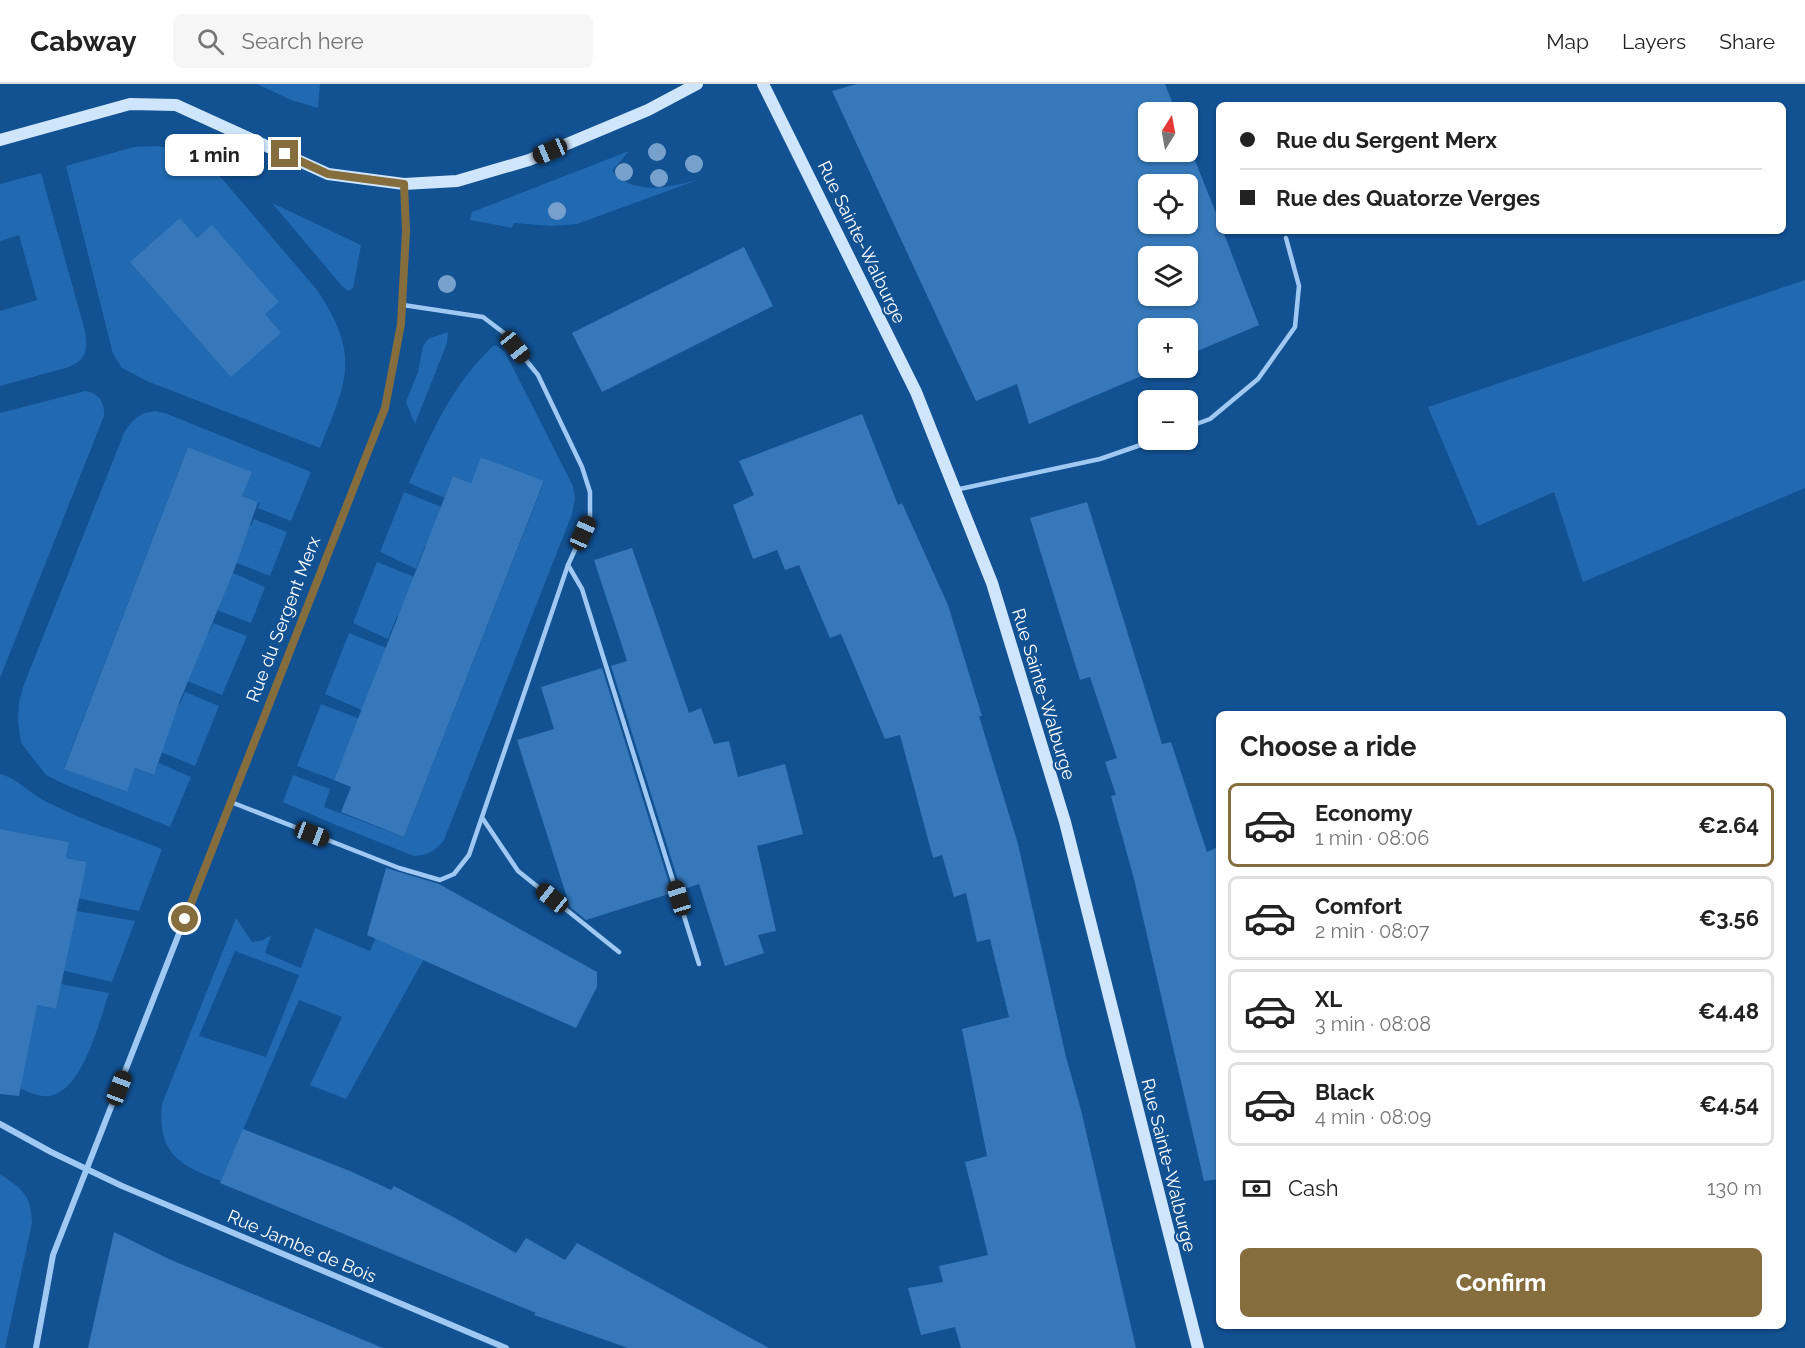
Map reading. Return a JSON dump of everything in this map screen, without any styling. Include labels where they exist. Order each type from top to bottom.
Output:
[{"type":"main road","points":[[0,140],[130,104],[176,105],[328,174],[404,184],[457,181],[529,160],[648,110],[697,84]]},
{"type":"main road","name":"Rue Sainte-Walburge","points":[[763,84],[916,392],[992,583],[1065,822],[1198,1348]]},
{"type":"street","name":"Rue du Sergent Merx","points":[[36,1348],[53,1255],[385,408],[403,305],[406,231],[404,184]]},
{"type":"street","name":"Rue Jambe de Bois","points":[[0,1124],[86,1170],[506,1348]]},
{"type":"lane","points":[[1198,423],[1210,419],[1258,379],[1295,327],[1299,286],[1286,238]]},
{"type":"lane","points":[[231,802],[399,868],[440,880],[454,874],[470,855],[568,565],[590,517],[591,492],[582,467],[538,375],[504,333],[483,317],[403,305]]},
{"type":"lane","points":[[955,490],[1100,459],[1138,446]]},
{"type":"lane","points":[[568,565],[582,589],[699,964]]},
{"type":"lane","points":[[483,819],[518,871],[619,952]]},
{"type":"shaded area","points":[[257,84],[320,84],[318,108],[291,100]]},
{"type":"shaded area","points":[[156,146],[186,153],[213,168],[317,290],[331,313],[340,333],[345,368],[343,386],[320,448],[149,382],[122,368],[113,354],[66,166],[134,147]]},
{"type":"shaded area","points":[[629,151],[612,171],[621,179],[632,184],[655,188],[668,187],[703,178],[577,224],[551,226],[514,223],[512,228],[470,220],[472,212]]},
{"type":"shaded area","points":[[41,173],[85,331],[86,348],[83,357],[69,367],[0,386],[0,311],[37,300],[19,235],[0,241],[0,184]]},
{"type":"shaded area","points":[[272,203],[361,245],[353,288],[348,291],[342,286]]},
{"type":"shaded area","points":[[1805,280],[1805,488],[1583,582],[1554,492],[1478,526],[1428,407]]},
{"type":"shaded area","points":[[448,332],[447,343],[415,424],[406,402],[418,372],[423,346],[428,339]]},
{"type":"shaded area","points":[[493,346],[505,352],[573,486],[575,499],[572,514],[444,840],[431,852],[414,856],[283,802],[293,775],[330,789],[324,807],[404,837],[544,482],[482,457],[471,483],[453,476],[445,498],[409,483],[434,428],[454,393]]},
{"type":"shaded area","points":[[85,391],[100,399],[104,416],[0,678],[0,413]]},
{"type":"shaded area","points":[[155,411],[311,472],[291,521],[258,508],[260,503],[242,496],[251,472],[188,447],[64,768],[126,792],[135,768],[153,775],[159,763],[191,777],[170,827],[46,775],[21,743],[18,721],[23,687],[124,433],[137,418]]},
{"type":"shaded area","points":[[404,492],[459,514],[444,552],[425,546],[416,569],[380,552]]},
{"type":"shaded area","points":[[233,519],[251,526],[254,519],[287,532],[270,576],[219,556]]},
{"type":"shaded area","points":[[377,562],[432,584],[416,623],[397,616],[388,639],[353,623]]},
{"type":"shaded area","points":[[233,573],[265,587],[251,623],[201,604],[210,578],[228,585]]},
{"type":"shaded area","points":[[213,623],[247,636],[222,695],[172,675],[191,627],[208,634]]},
{"type":"shaded area","points":[[349,633],[404,655],[362,710],[325,694]]},
{"type":"shaded area","points":[[185,692],[219,706],[195,766],[144,745],[163,697],[180,704]]},
{"type":"shaded area","points":[[321,704],[376,725],[360,765],[342,759],[334,780],[297,766]]},
{"type":"shaded area","points":[[0,774],[13,779],[41,799],[61,809],[162,849],[139,911],[58,894],[61,880],[82,884],[87,862],[66,858],[69,842],[4,830],[0,847]]},
{"type":"shaded area","points":[[391,903],[440,930],[346,1099],[310,1085],[342,1017],[299,1000],[221,1181],[193,1170],[174,1155],[163,1135],[162,1104],[236,918],[252,942],[263,940],[271,935],[265,953],[301,968],[315,928],[370,951]],"holes":[[[235,951],[299,975],[266,1057],[199,1036]]]},
{"type":"shaded area","points":[[77,911],[135,921],[112,982],[44,966]]},
{"type":"shaded area","points":[[61,984],[109,993],[95,1036],[81,1068],[62,1091],[50,1096],[40,1096],[10,1084],[0,1024],[37,1005],[56,1009]]},
{"type":"shaded area","points":[[0,1174],[15,1184],[28,1199],[32,1223],[5,1348],[0,1348]]},
{"type":"building","points":[[857,84],[1165,84],[1172,102],[1138,102],[1138,162],[1196,162],[1216,213],[1216,234],[1224,234],[1259,325],[1198,351],[1198,318],[1138,318],[1138,377],[1029,424],[1017,384],[976,401],[832,91]]},
{"type":"building","points":[[180,218],[197,238],[212,225],[279,302],[265,314],[281,333],[231,377],[130,262]]},
{"type":"building","points":[[744,247],[773,306],[602,392],[572,333]]},
{"type":"building","points":[[862,414],[898,505],[902,503],[948,605],[982,716],[979,716],[1018,844],[1066,1057],[1081,1110],[1136,1348],[961,1348],[955,1327],[921,1335],[908,1288],[943,1282],[939,1266],[988,1255],[965,1162],[987,1156],[962,1029],[1009,1017],[990,939],[977,942],[966,893],[954,897],[942,855],[933,858],[900,735],[885,739],[841,634],[830,638],[799,565],[785,570],[777,550],[753,559],[733,505],[754,495],[739,461]]},
{"type":"building","points":[[188,447],[252,472],[242,496],[258,502],[233,573],[179,703],[154,775],[135,768],[127,792],[64,769]]},
{"type":"building","points":[[481,457],[544,481],[404,837],[341,812],[351,787],[334,780],[453,476],[471,483]]},
{"type":"building","points":[[1087,502],[1162,744],[1171,742],[1207,852],[1216,848],[1216,1180],[1204,1181],[1134,879],[1111,796],[1116,795],[1105,762],[1117,758],[1090,677],[1080,680],[1030,518]]},
{"type":"building","points":[[632,548],[689,713],[701,708],[714,744],[729,741],[738,777],[785,764],[803,834],[757,846],[776,931],[758,935],[764,953],[725,966],[699,884],[681,890],[611,666],[627,661],[594,560]]},
{"type":"building","points":[[602,668],[672,893],[586,920],[570,907],[517,740],[554,729],[541,687]]},
{"type":"building","points":[[0,829],[69,842],[66,858],[87,862],[56,1009],[37,1005],[19,1096],[0,1094]]},
{"type":"building","points":[[386,868],[439,884],[597,972],[597,987],[576,1028],[367,935]]},
{"type":"building","points":[[243,1129],[350,1171],[391,1190],[394,1186],[516,1253],[526,1238],[565,1260],[577,1243],[769,1348],[628,1348],[534,1315],[536,1313],[220,1183]]},
{"type":"building","points":[[114,1232],[169,1259],[383,1348],[88,1348]]},
{"type":"route","points":[[185,919],[385,408],[401,324],[406,231],[404,184],[328,174],[285,154]]}]
